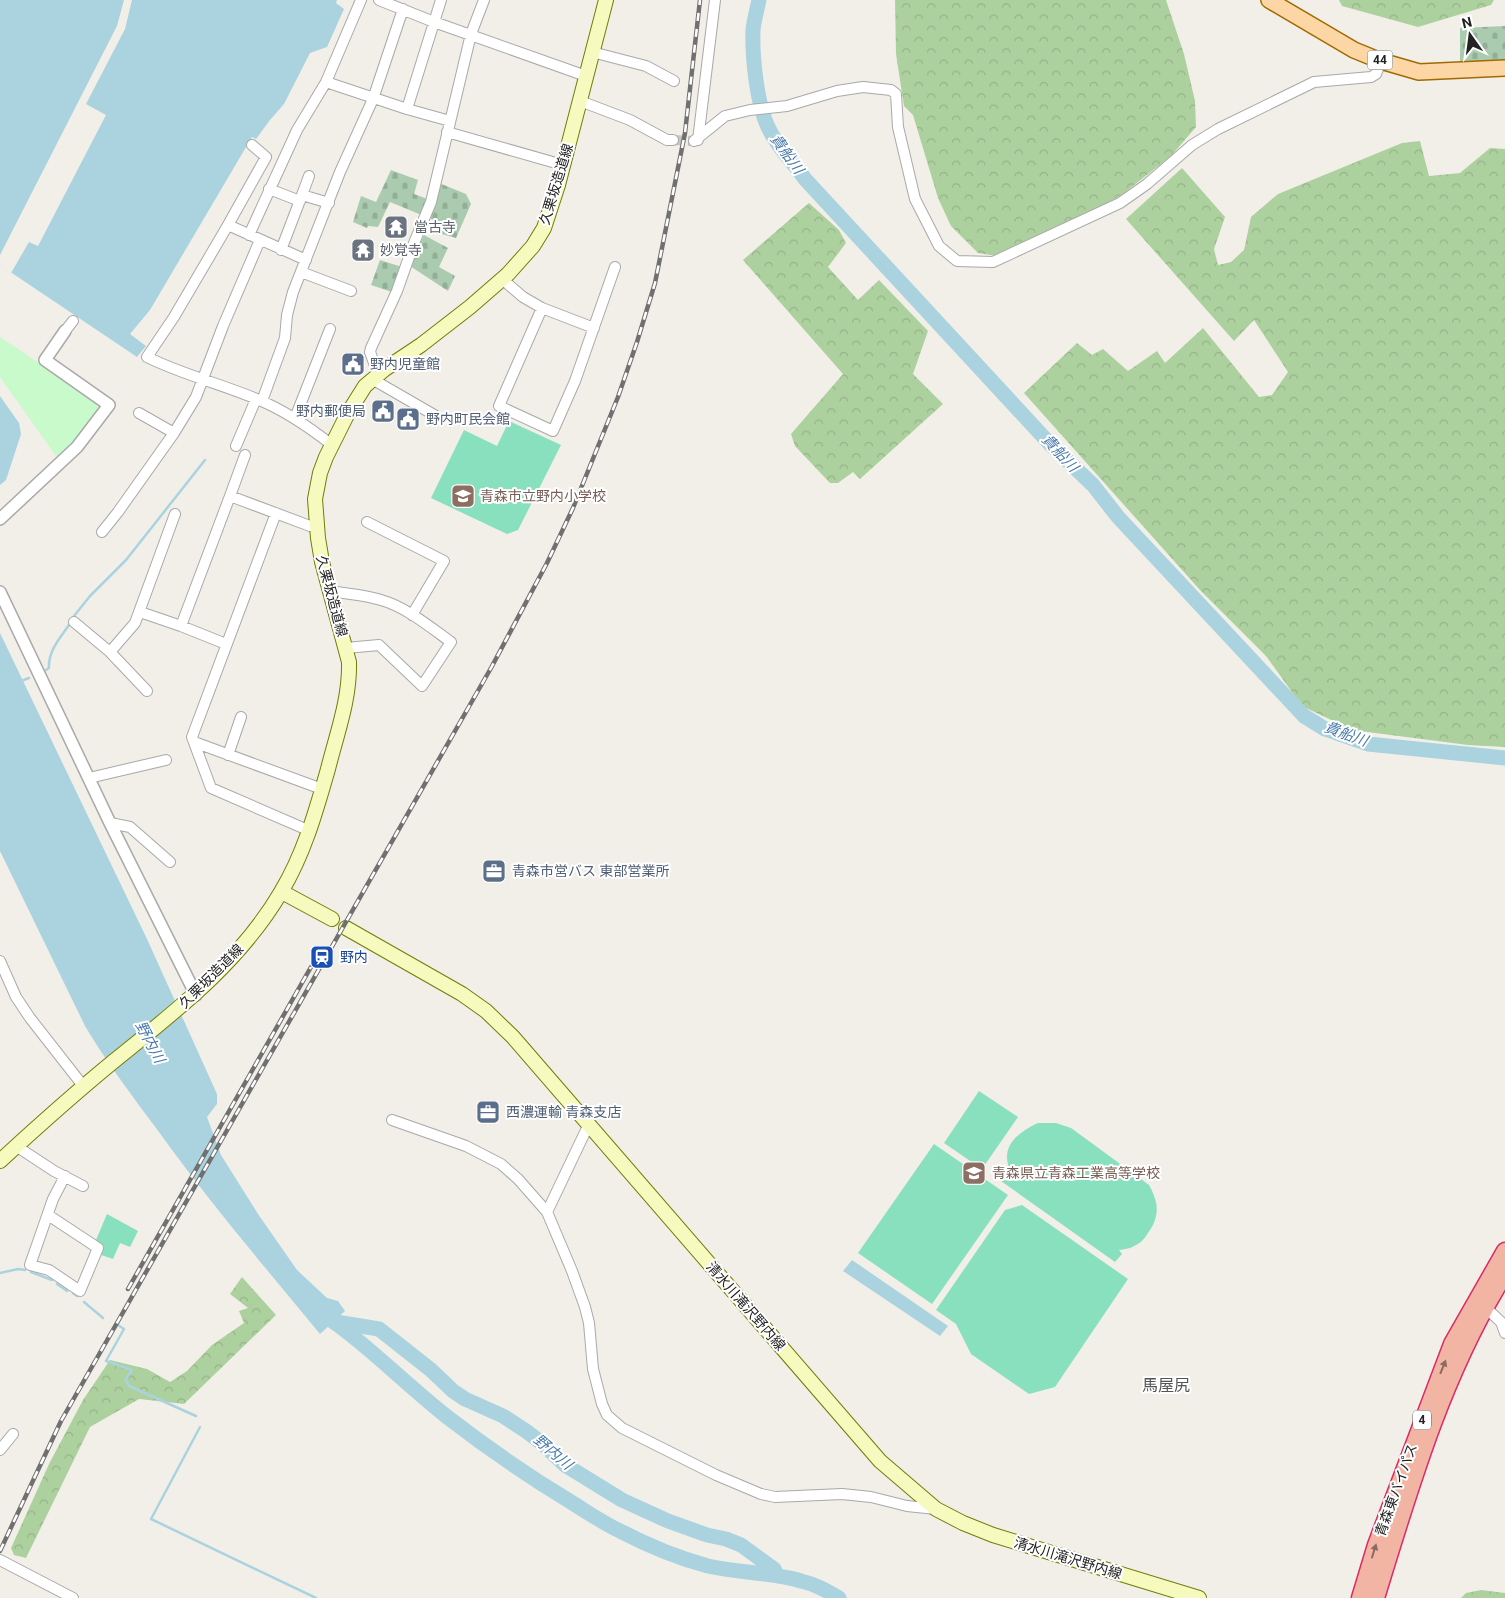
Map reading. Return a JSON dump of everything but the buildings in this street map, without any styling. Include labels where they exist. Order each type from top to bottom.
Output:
[{"type":"highway","name":"青森東バイパス","points":[[1360,1598],[1376,1545],[1452,1344],[1505,1251]]},
{"type":"highway","name":"青森東バイパス","points":[[1376,1598],[1399,1523],[1439,1406],[1485,1307],[1505,1274]]},
{"type":"main road","name":"久栗坂造道線","points":[[0,1161],[84,1087],[191,998],[227,964],[282,892],[310,831],[345,706],[349,677],[349,662],[346,648],[322,562],[315,500],[320,473],[348,412],[365,386],[421,345],[502,280],[540,236],[550,212],[606,0]]},
{"type":"main road","name":"44","points":[[1269,0],[1354,50],[1381,61],[1419,72],[1505,68]]},
{"type":"main road","points":[[282,892],[332,919]]},
{"type":"main road","name":"清水川滝沢野内線","points":[[346,928],[462,994],[486,1011],[512,1037],[880,1461],[936,1509],[992,1535],[1199,1598]]},
{"type":"street","points":[[249,235],[297,130],[326,82],[361,0]]},
{"type":"street","points":[[379,0],[401,6],[434,22],[586,76]]},
{"type":"street","points":[[407,109],[441,0]]},
{"type":"street","points":[[436,416],[375,377],[370,352],[397,291],[431,202],[471,34],[484,0]]},
{"type":"street","points":[[715,0],[696,140],[725,116],[750,110],[787,106],[837,90],[863,87],[891,90],[896,94],[898,127],[915,199],[939,246],[957,261],[993,262],[1120,203],[1147,184],[1192,145],[1218,129],[1314,82],[1376,74],[1381,61]]},
{"type":"street","points":[[236,446],[259,400],[285,338],[287,315],[293,292],[340,172],[373,98],[401,6]]},
{"type":"street","points":[[592,52],[646,66],[674,81]]},
{"type":"street","points":[[326,82],[450,121]]},
{"type":"street","points":[[580,101],[630,120],[667,140],[673,140]]},
{"type":"street","points":[[447,132],[563,165]]},
{"type":"street","points":[[252,145],[266,157],[174,317],[147,357],[167,367],[259,400],[294,418],[332,445]]},
{"type":"street","points":[[281,250],[309,176]]},
{"type":"street","points":[[269,189],[329,203]]},
{"type":"street","points":[[228,225],[306,260]]},
{"type":"street","points":[[102,532],[174,433],[196,397],[226,318],[260,240]]},
{"type":"street","points":[[542,308],[500,406],[553,431],[594,328],[615,266]]},
{"type":"street","points":[[301,272],[351,291]]},
{"type":"street","points":[[502,280],[523,297],[542,308],[594,328]]},
{"type":"street","points":[[0,519],[77,447],[108,405],[45,360],[74,321]]},
{"type":"street","points":[[294,418],[330,328]]},
{"type":"street","points":[[139,412],[174,433]]},
{"type":"street","points":[[181,626],[245,455]]},
{"type":"street","points":[[230,496],[310,526],[317,526]]},
{"type":"street","points":[[276,513],[192,737],[211,788],[310,831]]},
{"type":"street","points":[[110,652],[135,623],[175,514]]},
{"type":"street","points":[[367,522],[444,561],[412,615]]},
{"type":"street","points":[[330,591],[380,600],[412,615],[452,642],[422,686],[379,645],[346,648]]},
{"type":"street","points":[[0,592],[191,998]]},
{"type":"street","points":[[140,612],[226,644]]},
{"type":"street","points":[[74,622],[110,652],[147,691]]},
{"type":"street","points":[[228,755],[241,717]]},
{"type":"street","points":[[194,742],[322,789]]},
{"type":"street","points":[[89,778],[166,760]]},
{"type":"street","points":[[110,823],[130,826],[170,862]]},
{"type":"street","points":[[1,965],[16,997],[30,1018],[84,1087]]},
{"type":"street","points":[[392,1120],[466,1146],[501,1164],[518,1179],[547,1212],[585,1307],[589,1324],[593,1369],[602,1404],[608,1415],[622,1428],[716,1475],[760,1494],[775,1497],[842,1494],[871,1497],[907,1506],[936,1509]]},
{"type":"street","points":[[547,1212],[588,1126]]},
{"type":"street","points":[[16,1146],[83,1186]]},
{"type":"street","points":[[48,1215],[98,1248],[80,1291],[49,1270],[30,1265],[53,1199],[65,1176]]},
{"type":"street","points":[[1485,1307],[1500,1322],[1505,1333]]},
{"type":"street","points":[[0,1450],[13,1434]]},
{"type":"street","points":[[0,1560],[73,1598]]},
{"type":"green space","points":[[895,0],[1166,0],[1184,54],[1195,101],[1196,127],[1171,156],[1124,193],[1074,224],[997,256],[978,253],[951,226],[938,198],[913,115],[904,106],[896,54]]},
{"type":"green space","points":[[1339,0],[1494,0],[1491,5],[1418,27],[1342,6]]},
{"type":"green space","points":[[1505,26],[1505,61],[1460,61],[1460,28]]},
{"type":"green space","points":[[1420,141],[1429,176],[1460,173],[1490,148],[1505,149],[1505,747],[1468,745],[1352,730],[1302,706],[1266,656],[1200,590],[1024,393],[1077,343],[1092,355],[1103,349],[1128,371],[1157,351],[1165,363],[1203,328],[1259,397],[1272,395],[1288,372],[1254,320],[1234,341],[1126,219],[1182,168],[1225,217],[1214,249],[1218,265],[1231,262],[1244,250],[1251,217],[1278,194],[1402,143]]},
{"type":"green space","points":[[391,170],[418,180],[414,194],[433,201],[439,183],[466,194],[471,204],[456,238],[438,233],[441,223],[390,202],[378,227],[368,226],[367,228],[353,222],[361,196],[376,202]]},
{"type":"green space","points":[[809,203],[839,230],[846,243],[828,267],[858,300],[879,280],[928,331],[913,374],[943,404],[860,479],[853,472],[838,483],[830,483],[795,446],[791,434],[843,374],[743,260]]},
{"type":"green space","points":[[424,235],[448,248],[439,267],[455,276],[448,291],[410,266]]},
{"type":"green space","points":[[380,260],[402,267],[392,292],[371,285]]},
{"type":"green space","points":[[0,337],[99,403],[100,409],[68,450],[58,459],[0,377]]},
{"type":"green space","points":[[509,421],[561,445],[518,530],[507,534],[431,498],[464,430],[497,446]]},
{"type":"green space","points":[[979,1091],[1018,1117],[982,1169],[944,1143]]},
{"type":"green space","points":[[1038,1123],[1056,1123],[1071,1128],[1149,1185],[1155,1198],[1157,1209],[1155,1221],[1144,1239],[1131,1248],[1119,1250],[1122,1254],[1115,1262],[1001,1181],[1011,1172],[1007,1156],[1012,1142],[1023,1132]]},
{"type":"green space","points":[[934,1144],[1008,1195],[932,1304],[858,1253]]},
{"type":"green space","points":[[1022,1205],[1128,1279],[1055,1387],[1029,1394],[971,1354],[956,1324],[936,1310],[1005,1210]]},
{"type":"green space","points":[[107,1214],[138,1231],[130,1247],[120,1243],[113,1259],[101,1255],[104,1246],[96,1240]]},
{"type":"green space","points":[[242,1277],[276,1315],[184,1404],[139,1399],[90,1427],[26,1558],[14,1555],[11,1548],[49,1464],[83,1400],[110,1360],[147,1369],[170,1382],[187,1371],[212,1345],[244,1323],[239,1311],[248,1308],[230,1294]]},
{"type":"green space","points":[[1481,1590],[1505,1593],[1505,1598],[1461,1598],[1466,1593]]},
{"type":"water","points":[[0,0],[337,0],[336,3],[344,9],[327,47],[310,53],[284,104],[256,139],[252,137],[150,310],[130,334],[146,346],[137,357],[0,265]]},
{"type":"water","points":[[0,396],[19,423],[21,434],[6,480],[0,485]]},
{"type":"water","points":[[0,633],[147,939],[217,1094],[217,1104],[207,1117],[221,1155],[258,1214],[297,1270],[327,1298],[338,1301],[345,1311],[320,1334],[198,1184],[102,1053],[85,1026],[0,851]]},
{"type":"water","points":[[852,1260],[948,1326],[940,1336],[843,1271]]},
{"type":"pier","points":[[124,0],[132,0],[125,29],[86,104],[106,115],[38,246],[29,242],[11,273],[0,265],[0,255],[117,26]]},
{"type":"waterway","name":"貴船川","points":[[759,0],[753,30],[753,54],[758,95],[765,119],[781,149],[805,179],[1050,444],[1093,485],[1118,517],[1304,716],[1325,729],[1368,744],[1505,758]]},
{"type":"waterway","points":[[74,616],[90,596],[126,560],[205,460]]},
{"type":"waterway","points":[[46,670],[49,668],[50,656],[55,645],[69,625]]},
{"type":"waterway","points":[[21,681],[29,678]]},
{"type":"waterway","points":[[0,1273],[18,1269],[25,1270]]},
{"type":"waterway","points":[[31,1272],[52,1280]]},
{"type":"waterway","points":[[57,1284],[67,1291]]},
{"type":"waterway","points":[[73,1293],[77,1296]]},
{"type":"waterway","points":[[84,1302],[103,1318]]},
{"type":"waterway","name":"野内川","points":[[318,1311],[351,1335],[430,1403],[476,1439],[539,1482],[607,1524],[652,1546],[697,1563],[790,1578],[816,1586],[839,1598]]},
{"type":"waterway","name":"野内川","points":[[336,1322],[379,1329],[431,1370],[453,1391],[465,1399],[503,1416],[526,1431],[565,1465],[622,1500],[668,1521],[741,1545],[774,1569],[778,1576]]},
{"type":"waterway","points":[[118,1325],[124,1329],[106,1361],[132,1370],[126,1379],[129,1386],[196,1416]]},
{"type":"waterway","points":[[200,1427],[151,1519],[316,1598]]},
{"type":"tunnel","points":[[673,140],[694,141]]},
{"type":"railway","points":[[0,1551],[61,1421],[491,668],[547,563],[573,508],[618,397],[655,283],[685,133],[700,0]]},
{"type":"railway","points":[[128,1289],[311,967]]},
{"type":"place","name":"當古寺","points":[[396,227]]},
{"type":"place","name":"妙覚寺","points":[[363,250]]},
{"type":"place","name":"野内児童館","points":[[353,364]]},
{"type":"place","name":"野内郵便局","points":[[383,411]]},
{"type":"place","name":"野内町民会館","points":[[408,419]]},
{"type":"place","name":"青森市立野内小学校","points":[[463,496]]},
{"type":"place","name":"青森市営バス 東部営業所","points":[[494,871]]},
{"type":"place","name":"野内","points":[[322,957]]},
{"type":"place","name":"西濃運輸 青森支店","points":[[488,1112]]},
{"type":"place","name":"青森県立青森工業高等学校","points":[[974,1173]]},
{"type":"district","name":"馬屋尻","points":[[1166,1385]]}]
